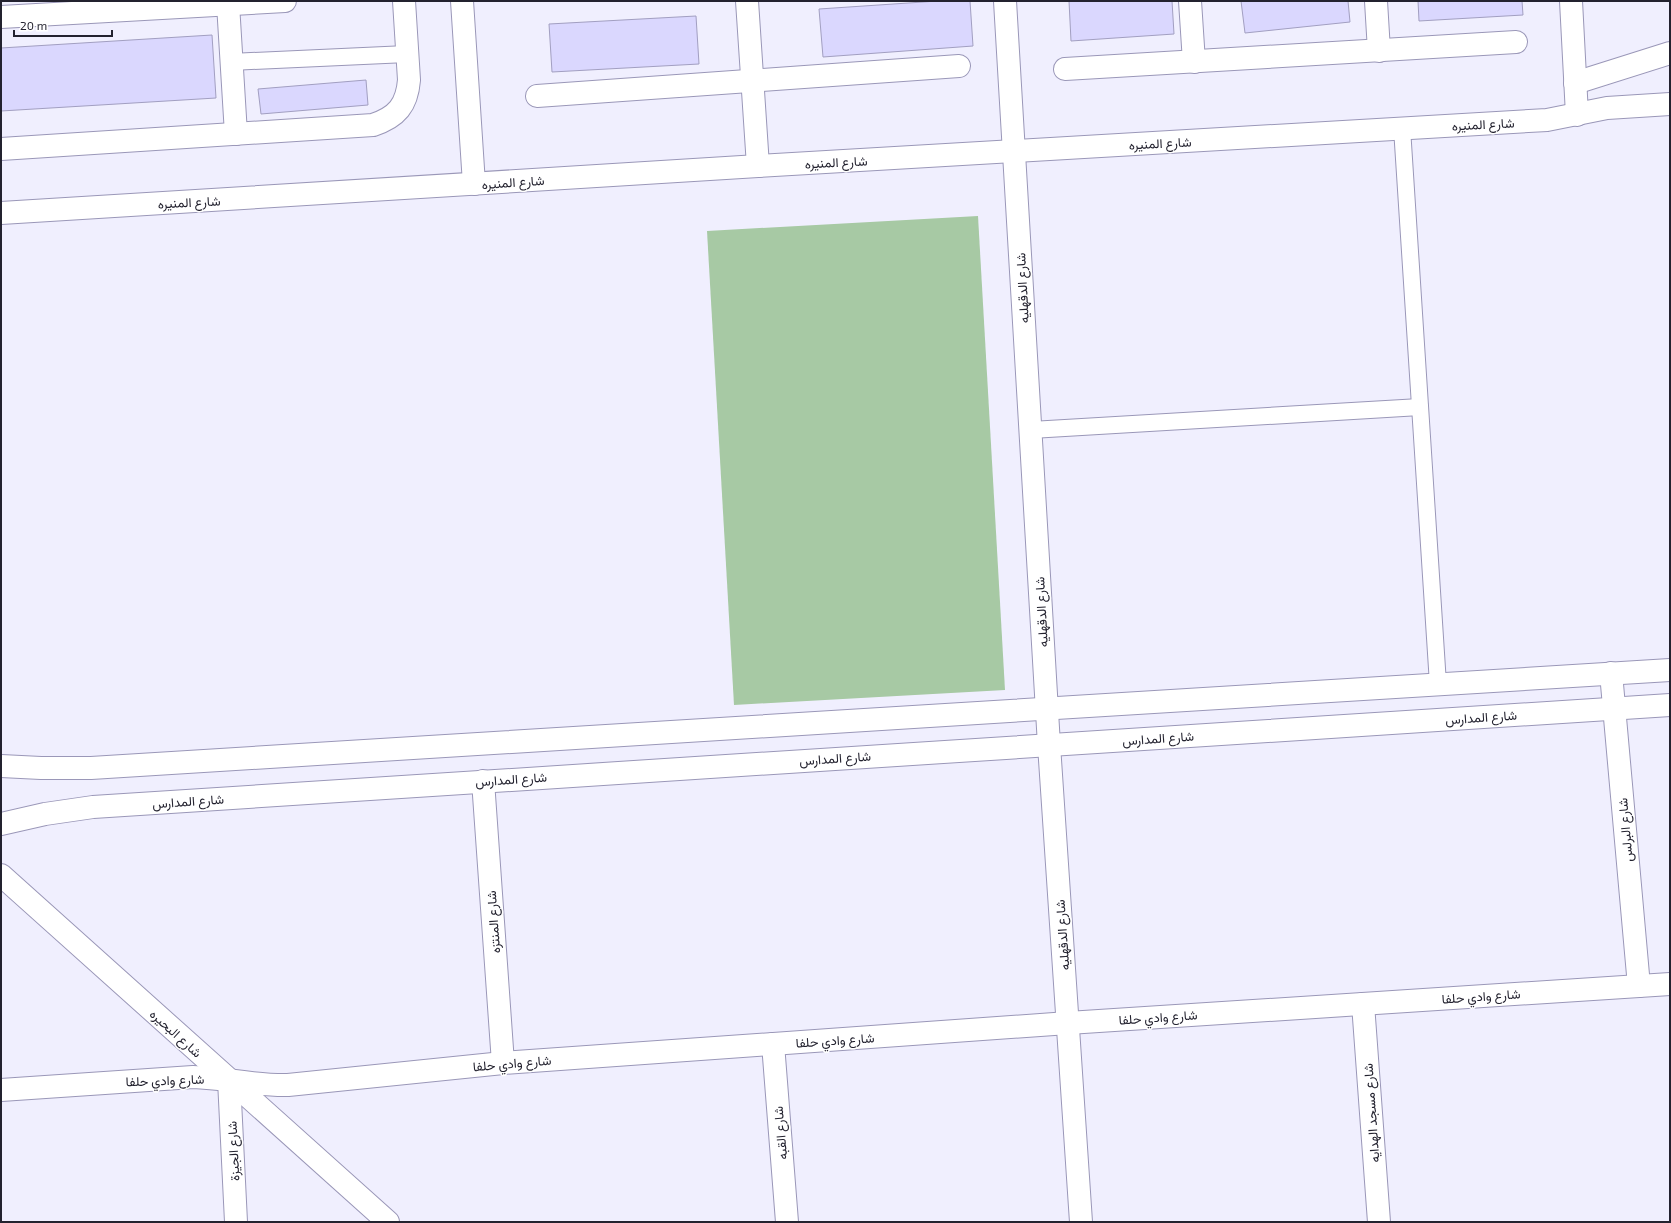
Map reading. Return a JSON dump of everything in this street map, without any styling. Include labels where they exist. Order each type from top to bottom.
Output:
[{"type":"street","points":[[1,17],[76,7],[228,4],[285,1]]},
{"type":"street","points":[[1,149],[373,125],[385,121],[395,114],[403,104],[408,92],[410,80],[404,1]]},
{"type":"street","points":[[462,1],[474,184]]},
{"type":"street","points":[[747,1],[758,166]]},
{"type":"street","name":"شارع الدقهليه","points":[[1005,1],[1049,745],[1081,1222]]},
{"type":"street","points":[[1190,1],[1194,62]]},
{"type":"street","points":[[1376,1],[1379,51]]},
{"type":"street","points":[[1571,1],[1577,115]]},
{"type":"street","points":[[228,4],[236,134]]},
{"type":"street","points":[[1065,70],[1516,42]]},
{"type":"street","points":[[1575,83],[1670,53]]},
{"type":"street","points":[[537,96],[959,66]]},
{"type":"street","name":"شارع المنيره","points":[[1,213],[758,166],[1547,120],[1607,108],[1670,104]]},
{"type":"street","points":[[1,766],[91,768],[1670,670]]},
{"type":"street","name":"شارع البرلس","points":[[1611,673],[1639,986]]},
{"type":"street","name":"شارع المدارس","points":[[1,824],[46,814],[93,807],[1670,705]]},
{"type":"street","name":"شارع المنتزه","points":[[483,781],[503,1063]]},
{"type":"street","name":"شارع البحيره","points":[[1,875],[388,1222]]},
{"type":"street","name":"شارع وادي حلفا","points":[[1,1090],[193,1077],[273,1085],[288,1085],[503,1063],[1068,1023],[1670,984]]},
{"type":"street","name":"شارع مسجد الهدايه","points":[[1363,1004],[1378,1222]]},
{"type":"street","name":"شارع القبه","points":[[773,1044],[787,1222]]},
{"type":"street","name":"شارع الجيزة","points":[[229,1080],[236,1222]]},
{"type":"lane","points":[[232,62],[408,54]]},
{"type":"lane","points":[[1402,128],[1438,684]]},
{"type":"lane","points":[[1031,430],[1420,407]]},
{"type":"green space","points":[[978,216],[1005,690],[734,705],[707,231]]},
{"type":"building","points":[[938,1],[970,1],[973,46],[823,57],[819,9]]},
{"type":"building","points":[[1069,1],[1172,1],[1174,34],[1071,41]]},
{"type":"building","points":[[1241,1],[1348,1],[1350,22],[1245,33]]},
{"type":"building","points":[[1418,1],[1522,1],[1523,15],[1419,21]]},
{"type":"building","points":[[696,16],[699,64],[552,72],[549,24]]},
{"type":"building","points":[[212,35],[216,98],[1,111],[1,48]]},
{"type":"building","points":[[366,80],[368,105],[261,114],[258,89]]}]
